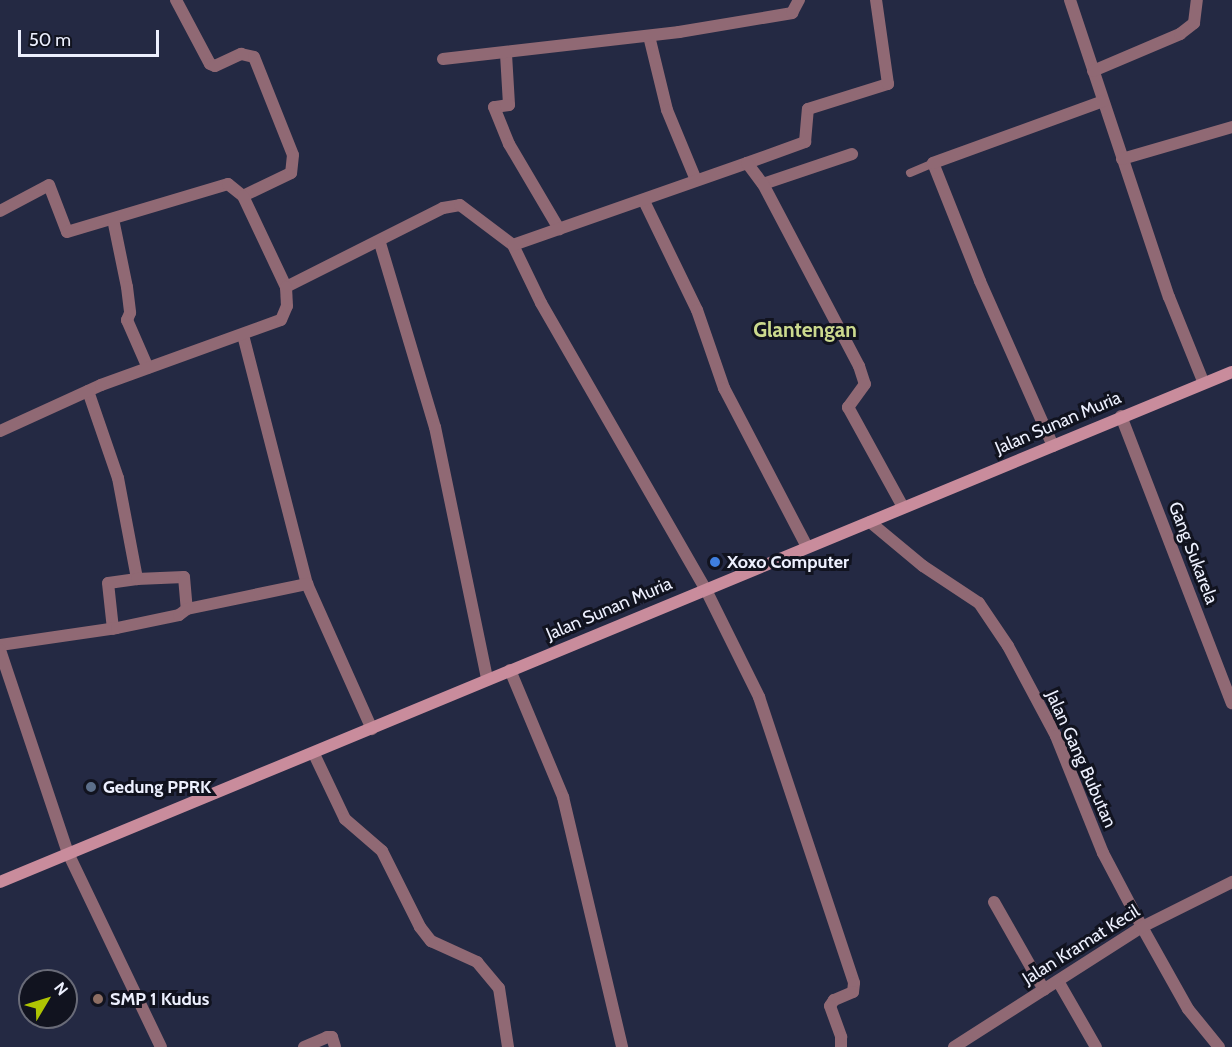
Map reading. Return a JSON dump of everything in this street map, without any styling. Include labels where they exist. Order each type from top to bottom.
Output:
[{"type":"main road","name":"Jalan Sunan Muria","points":[[0,882],[314,754],[487,679],[1053,446],[1203,381],[1232,372]]},
{"type":"street","points":[[176,0],[210,64],[215,66],[241,54],[254,57],[293,155],[291,173],[243,196]]},
{"type":"street","points":[[442,59],[506,54],[649,36],[792,13],[799,0]]},
{"type":"street","points":[[513,245],[644,201],[696,180],[805,142],[808,109],[889,88],[876,0]]},
{"type":"street","points":[[1070,0],[1122,159],[1203,381]]},
{"type":"street","points":[[1093,71],[1179,33],[1194,22],[1197,0]]},
{"type":"street","points":[[649,36],[667,110],[696,180]]},
{"type":"street","points":[[506,54],[509,105],[494,107],[509,144],[559,230]]},
{"type":"street","points":[[1053,446],[980,281],[933,163],[1103,101]]},
{"type":"street","points":[[1122,159],[1232,127]]},
{"type":"street","points":[[763,184],[852,154]]},
{"type":"street","points":[[747,162],[763,184],[859,366],[865,384],[848,407],[903,507]]},
{"type":"street","points":[[0,210],[49,185],[67,232],[228,184],[243,196],[286,287],[287,306],[281,320],[88,391],[0,431]]},
{"type":"street","points":[[644,201],[697,310],[724,388],[807,547]]},
{"type":"street","points":[[286,287],[380,243],[443,208],[460,205],[513,245],[541,303],[705,588],[759,697],[854,983],[853,992],[834,1000],[830,1006],[842,1037],[841,1047]]},
{"type":"street","points":[[113,219],[127,287],[130,313],[127,320],[148,369]]},
{"type":"street","points":[[380,243],[435,427],[487,679]]},
{"type":"street","points":[[243,335],[307,584],[372,729]]},
{"type":"street","points":[[88,391],[118,478],[137,579]]},
{"type":"street","name":"Gang Sukarela","points":[[1121,416],[1232,703]]},
{"type":"street","name":"Jalan Gang Bubutan","points":[[870,522],[923,566],[979,603],[1008,646],[1056,736],[1103,853],[1188,1009],[1219,1047]]},
{"type":"street","points":[[113,629],[108,584],[137,579],[184,577],[187,609]]},
{"type":"street","points":[[0,645],[113,629],[179,615],[187,609],[307,584]]},
{"type":"street","points":[[0,650],[68,853],[161,1047]]},
{"type":"street","points":[[510,670],[563,797],[622,1047]]},
{"type":"street","points":[[314,754],[345,819],[382,851],[420,927],[431,941],[477,962],[499,988],[508,1047]]},
{"type":"street","name":"Jalan Kramat Kecil","points":[[954,1047],[1142,927],[1232,882]]},
{"type":"street","points":[[994,902],[1044,990]]},
{"type":"street","points":[[1058,981],[1096,1047]]},
{"type":"street","points":[[304,1047],[327,1036],[332,1037],[335,1047]]},
{"type":"lane","points":[[910,173],[933,163]]},
{"type":"place","name":"Xoxo Computer","points":[[715,562]]},
{"type":"place","name":"Gedung PPRK","points":[[91,787]]},
{"type":"place","name":"SMP 1 Kudus","points":[[98,999]]},
{"type":"district","name":"Glantengan","points":[[805,330]]}]
